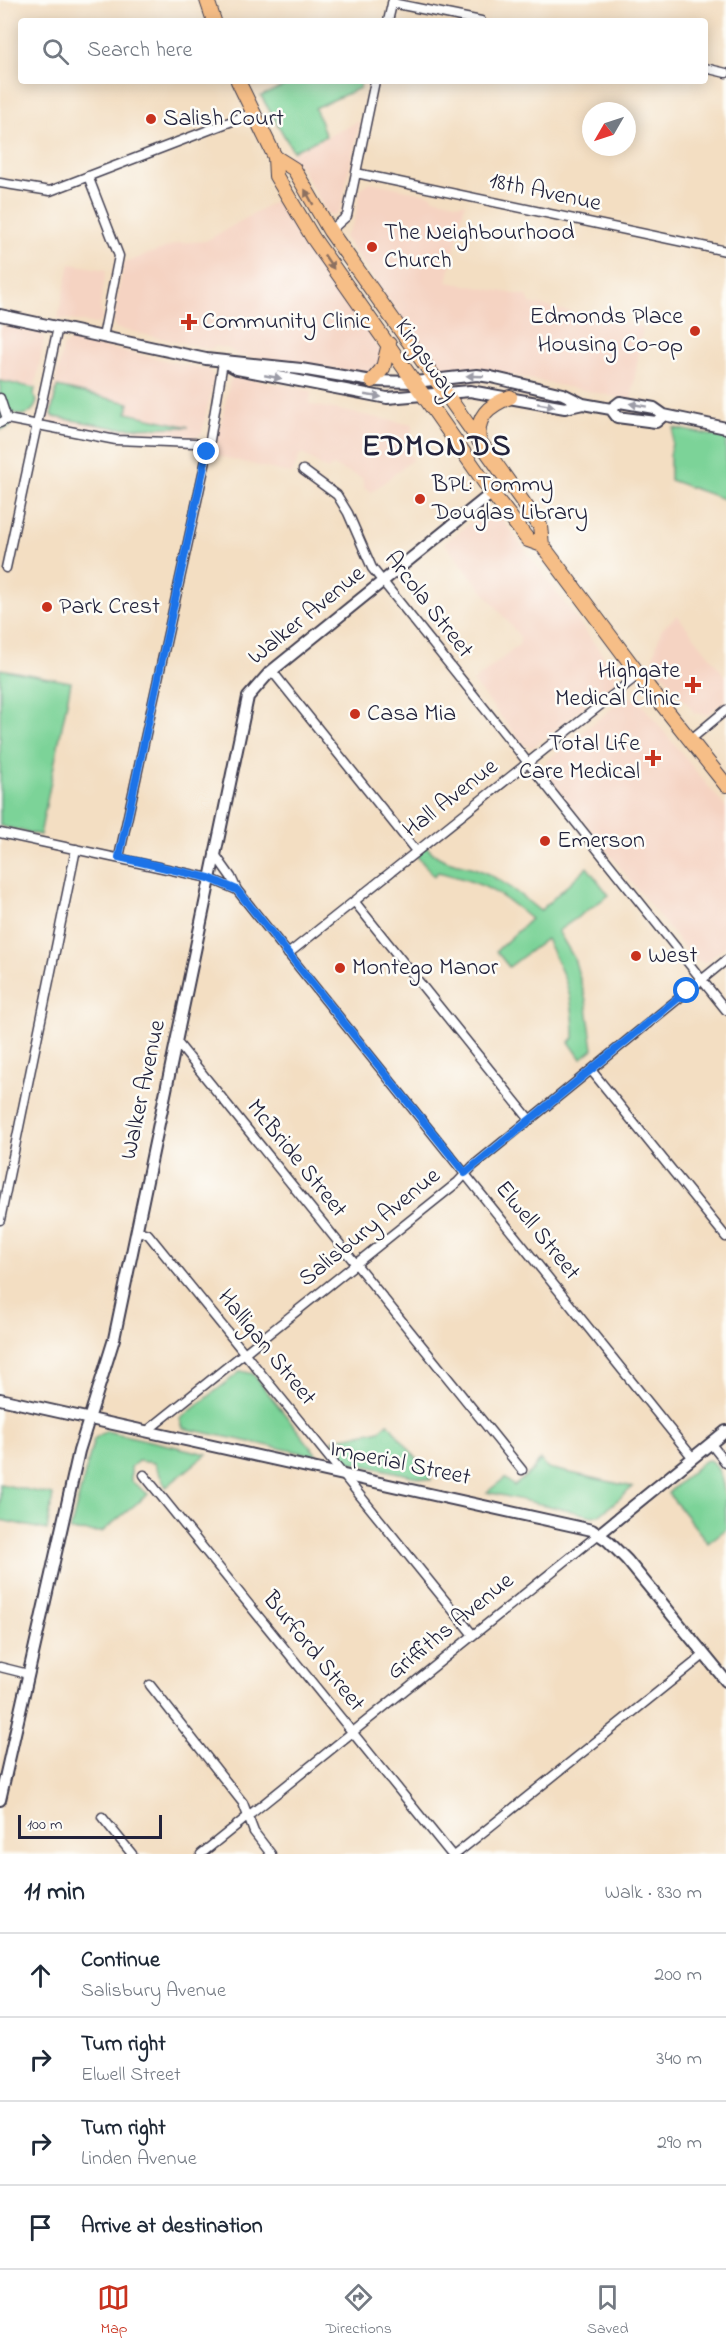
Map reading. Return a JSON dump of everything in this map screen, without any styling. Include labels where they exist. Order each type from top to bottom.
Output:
[{"type":"main road","points":[[207,0],[213,18]]},
{"type":"main road","name":"Kingsway","points":[[239,84],[274,157],[276,176],[313,238],[492,493],[528,540],[542,545]]},
{"type":"main road","name":"Kingsway","points":[[274,157],[294,169],[330,231],[540,526],[542,545],[638,675],[726,784]]},
{"type":"main road","points":[[372,381],[383,368],[389,344]]},
{"type":"main road","points":[[479,441],[477,429],[486,410],[510,398]]},
{"type":"street","points":[[389,18],[392,1],[468,18]]},
{"type":"street","points":[[708,69],[726,73]]},
{"type":"street","points":[[330,231],[347,216],[374,84]]},
{"type":"street","points":[[0,183],[50,190],[253,113]]},
{"type":"street","name":"18th Avenue","points":[[356,173],[726,251]]},
{"type":"street","points":[[88,176],[119,256],[103,337]]},
{"type":"street","points":[[0,315],[223,362],[237,369],[366,396],[387,398],[471,391],[565,408],[583,404]]},
{"type":"street","points":[[6,567],[58,327]]},
{"type":"street","points":[[223,362],[238,360],[372,381],[415,382],[470,375],[563,394],[583,404],[611,410],[620,402],[654,408],[664,415],[726,428]]},
{"type":"street","points":[[119,857],[209,446],[223,362]]},
{"type":"street","points":[[0,398],[4,421],[116,440],[194,443],[209,446]]},
{"type":"street","name":"Arcola Street","points":[[303,470],[337,495],[348,513],[372,568],[702,980]]},
{"type":"street","name":"Walker Avenue","points":[[0,1800],[70,1484],[114,1339],[246,704],[254,687],[272,671],[492,493]]},
{"type":"street","points":[[272,671],[416,851]]},
{"type":"street","name":"Hall Avenue","points":[[288,954],[638,675]]},
{"type":"street","points":[[690,740],[726,710]]},
{"type":"street","name":"Elwell Street","points":[[0,833],[209,878],[237,890]]},
{"type":"street","points":[[0,1220],[76,849]]},
{"type":"street","name":"Elwell Street","points":[[214,853],[237,890],[693,1458]]},
{"type":"street","points":[[354,901],[530,1120]]},
{"type":"street","name":"Salisbury Avenue","points":[[147,1431],[356,1265],[726,960]]},
{"type":"street","points":[[702,980],[726,1010]]},
{"type":"street","name":"McBride Street","points":[[176,1041],[522,1470]]},
{"type":"street","points":[[591,1070],[726,1237]]},
{"type":"street","name":"Halligan Street","points":[[138,1231],[148,1234],[473,1635]]},
{"type":"street","name":"Imperial Street","points":[[0,1399],[568,1523],[599,1534],[627,1560],[726,1681]]},
{"type":"street","name":"Griffiths Avenue","points":[[201,1854],[726,1431]]},
{"type":"street","points":[[711,1444],[726,1463]]},
{"type":"street","name":"Burford Street","points":[[144,1475],[451,1854]]},
{"type":"street","points":[[456,1854],[704,1655]]},
{"type":"street","points":[[0,1667],[28,1674]]},
{"type":"street","points":[[150,1685],[243,1803],[254,1832],[272,1854]]},
{"type":"street","points":[[102,1817],[132,1854]]},
{"type":"shaded area","points":[[360,121],[340,211],[333,216],[327,213],[300,166],[286,156]]},
{"type":"shaded area","points":[[369,182],[431,195],[434,198],[459,204],[465,203],[447,282],[527,296],[530,303],[643,327],[631,400],[480,369],[444,370],[436,367],[344,237],[354,222],[361,189]]},
{"type":"shaded area","points":[[279,199],[316,259],[380,349],[383,359],[369,374],[239,356],[229,349],[217,346],[209,349],[116,328],[113,322],[124,263],[179,243],[206,241]]},
{"type":"shaded area","points":[[70,264],[106,270],[100,306],[103,319],[96,324],[58,318]]},
{"type":"shaded area","points":[[0,325],[39,333],[44,338],[35,388],[0,381]]},
{"type":"shaded area","points":[[71,340],[209,370],[214,378],[202,433],[197,437],[129,435],[50,422],[45,413],[47,404],[52,400],[63,347]]},
{"type":"shaded area","points":[[235,376],[312,391],[309,404],[413,425],[408,452],[413,459],[372,492],[364,488],[362,478],[333,466],[327,470],[301,453],[292,474],[214,455],[230,381]]},
{"type":"shaded area","points":[[489,509],[497,512],[617,674],[614,683],[532,748],[524,745],[473,682],[519,645],[520,637],[444,543]]},
{"type":"shaded area","points":[[677,615],[726,677],[726,700],[707,715],[695,713],[652,661],[661,630]]},
{"type":"shaded area","points":[[630,697],[640,702],[726,808],[726,946],[704,963],[693,959],[542,770],[545,762],[622,700]]},
{"type":"green space","points":[[288,84],[361,84],[360,88],[315,108],[326,136],[293,151],[261,96]]},
{"type":"green space","points":[[0,381],[35,388],[34,395],[37,401],[28,414],[21,415],[13,412],[10,427],[0,430]]},
{"type":"green space","points":[[57,387],[129,403],[127,413],[189,427],[117,428],[54,417],[51,415]]},
{"type":"green space","points":[[674,428],[726,438],[726,500],[670,480],[670,456]]},
{"type":"green space","points":[[0,669],[71,682],[40,835],[0,826]]},
{"type":"green space","points":[[426,846],[446,861],[478,869],[493,877],[540,911],[587,867],[609,895],[558,931],[574,958],[586,1000],[593,1049],[581,1059],[569,1042],[574,1038],[570,998],[546,939],[509,967],[496,951],[531,919],[488,888],[438,872],[434,876],[416,855]]},
{"type":"green space","points":[[241,1371],[253,1374],[318,1456],[183,1428],[180,1419]]},
{"type":"green space","points":[[388,1423],[430,1475],[431,1480],[349,1462],[332,1440],[380,1430]]},
{"type":"green space","points":[[106,1431],[207,1454],[166,1487],[154,1463],[138,1461],[131,1467],[131,1481],[148,1494],[102,1532],[70,1531],[94,1439]]},
{"type":"green space","points":[[540,1460],[548,1468],[633,1487],[601,1514],[593,1516],[487,1492],[505,1478],[514,1486],[533,1470]]},
{"type":"green space","points":[[709,1460],[715,1464],[722,1480],[726,1529],[708,1543],[668,1493],[704,1461]]},
{"type":"green space","points":[[0,1484],[53,1495],[47,1530],[0,1520]]},
{"type":"place","name":"Salish Court","points":[[151,119]]},
{"type":"place","name":"The Neighbourhood Church","points":[[372,247]]},
{"type":"place","name":"Community Clinic","points":[[189,322]]},
{"type":"place","name":"Edmonds Place Housing Co-op","points":[[695,331]]},
{"type":"place","name":"BPL: Tommy Douglas Library","points":[[420,499]]},
{"type":"place","name":"Park Crest","points":[[47,607]]},
{"type":"place","name":"Highgate Medical Clinic","points":[[693,685]]},
{"type":"place","name":"Casa Mia","points":[[355,714]]},
{"type":"place","name":"Total Life Care Medical","points":[[653,758]]},
{"type":"place","name":"Emerson","points":[[545,841]]},
{"type":"place","name":"West","points":[[636,956]]},
{"type":"place","name":"Montego Manor","points":[[340,968]]},
{"type":"district","name":"EDMONDS","points":[[437,448]]},
{"type":"route","points":[[207,452],[119,857],[209,878],[237,890],[465,1173],[687,991]]}]
